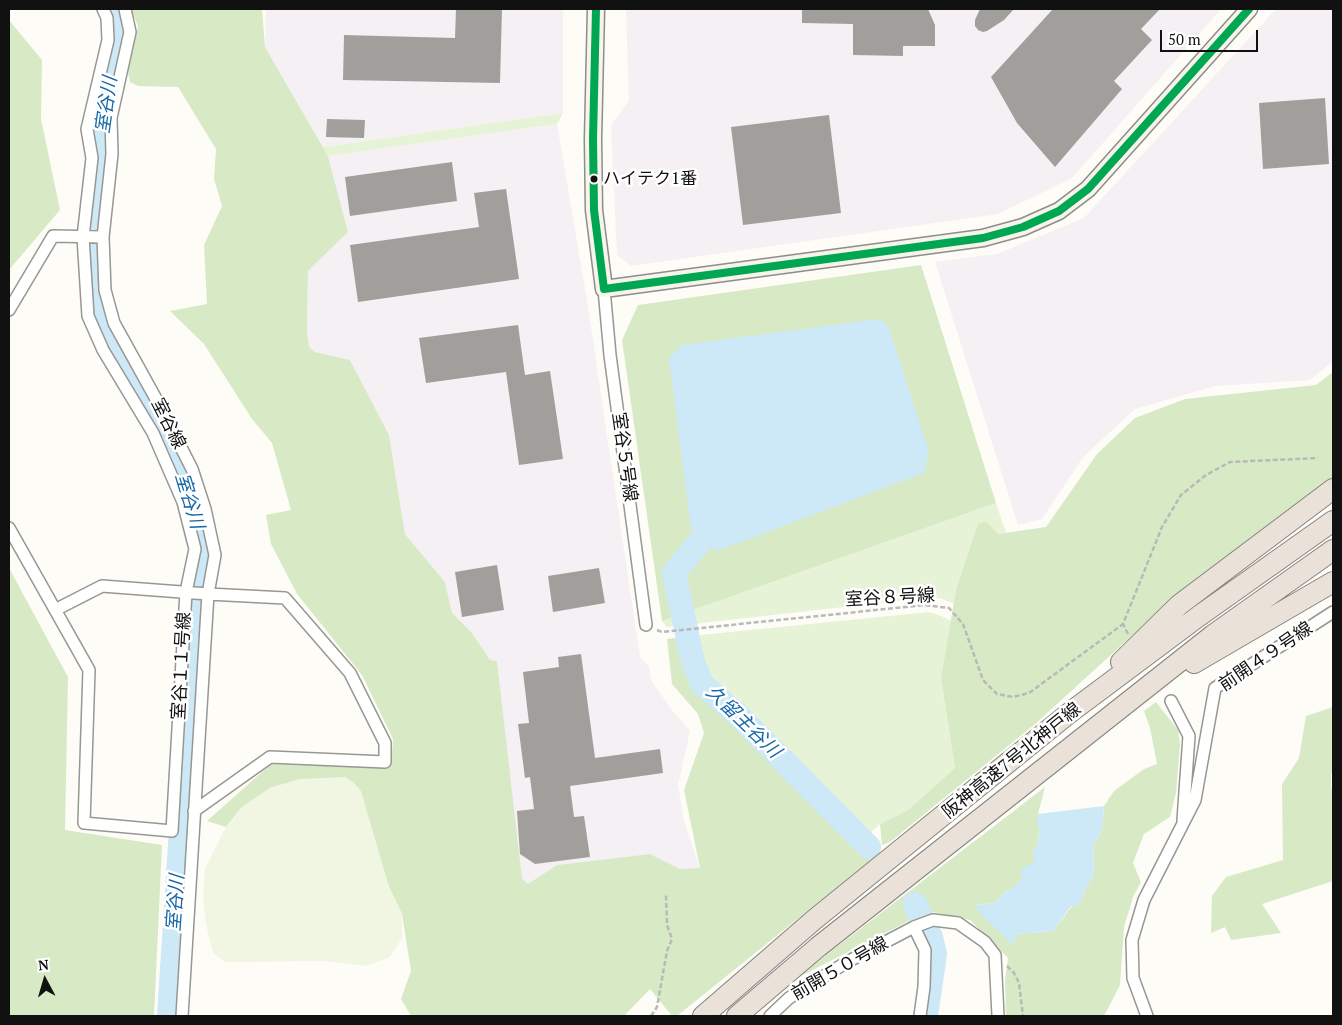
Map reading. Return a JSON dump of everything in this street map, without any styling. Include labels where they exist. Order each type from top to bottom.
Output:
[{"type":"highway","points":[[1068,714],[1179,605],[1333,489]]},
{"type":"highway","name":"阪神高速7号北神戸線","points":[[703,1016],[815,919],[1068,714],[1199,616],[1333,521]]},
{"type":"highway","name":"阪神高速7号北神戸線","points":[[737,1016],[818,947],[1213,635],[1333,550]]},
{"type":"highway","points":[[1132,699],[1333,582]]},
{"type":"street","points":[[83,237],[92,158],[87,129],[108,40],[107,18],[103,9]]},
{"type":"street","name":"室谷線","points":[[125,9],[130,32],[111,118],[112,154],[103,237],[105,290],[114,323],[192,469],[205,509],[216,555],[208,594],[182,1016]]},
{"type":"street","points":[[596,9],[593,139],[594,210],[604,289],[983,238],[1022,227],[1059,211],[1088,189],[1249,9]]},
{"type":"street","points":[[9,310],[53,236],[103,237]]},
{"type":"street","name":"室谷１１号線","points":[[9,528],[89,670],[84,823],[172,831],[186,592],[195,549],[183,502],[153,433],[103,350],[88,316],[83,237]]},
{"type":"street","name":"室谷５号線","points":[[604,289],[610,354],[646,625]]},
{"type":"street","points":[[54,610],[102,586],[285,598],[350,673],[385,743],[384,762],[270,757],[194,811]]},
{"type":"street","name":"前開４９号線","points":[[1146,1016],[1133,978],[1132,940],[1144,900],[1195,800],[1215,688],[1333,612]]},
{"type":"street","points":[[1171,701],[1190,736],[1182,827]]},
{"type":"street","points":[[920,1016],[926,950],[921,924],[933,920],[958,923],[985,942],[995,954],[998,1016]]},
{"type":"street","name":"前開５０号線","points":[[770,1016],[789,998],[847,962],[921,924]]},
{"type":"path","points":[[1128,636],[1123,624],[1162,527],[1181,495],[1206,475],[1230,462],[1318,458]]},
{"type":"path","name":"室谷８号線","points":[[646,625],[662,632],[925,605],[949,608],[963,624],[983,680],[997,694],[1013,697],[1029,693],[1123,624]]},
{"type":"path","points":[[651,1016],[657,1007],[667,952],[672,939],[667,925],[666,895]]},
{"type":"path","points":[[995,954],[1014,973],[1019,983],[1023,1016]]},
{"type":"shaded area","points":[[266,9],[563,9],[563,113],[323,147],[265,47]]},
{"type":"shaded area","points":[[626,9],[1221,9],[1072,178],[998,214],[631,266],[617,255],[611,125],[629,101]]},
{"type":"shaded area","points":[[1276,9],[1333,9],[1333,361],[1310,380],[1215,386],[1135,409],[1083,457],[1042,519],[1018,525],[935,262],[997,254],[1084,218]]},
{"type":"shaded area","points":[[557,124],[586,294],[640,657],[649,667],[652,682],[690,731],[678,785],[684,821],[700,868],[680,869],[650,854],[557,865],[528,884],[521,879],[497,661],[490,660],[472,633],[452,613],[445,582],[405,534],[389,435],[350,360],[315,352],[309,347],[307,331],[308,271],[348,232],[328,156]]},
{"type":"green space","points":[[131,9],[262,9],[265,47],[328,156],[348,232],[308,271],[307,331],[309,347],[315,352],[350,360],[389,435],[405,534],[445,582],[452,613],[472,633],[490,660],[497,661],[522,879],[528,884],[557,865],[650,854],[680,869],[700,868],[684,790],[704,733],[698,714],[672,684],[667,639],[681,637],[685,662],[697,686],[873,858],[677,1016],[672,1016],[650,989],[624,1016],[411,1016],[401,999],[411,971],[402,914],[389,887],[301,779],[270,788],[241,808],[226,827],[207,821],[271,764],[391,767],[393,739],[362,675],[297,594],[271,544],[266,515],[291,510],[272,443],[252,419],[204,344],[170,311],[207,304],[204,245],[222,206],[214,179],[216,149],[178,87],[138,86],[130,82],[128,72],[138,26]]},
{"type":"green space","points":[[9,20],[42,60],[41,119],[60,210],[9,270]]},
{"type":"green space","points":[[563,113],[557,124],[328,156],[323,147]]},
{"type":"green space","points":[[921,265],[996,503],[662,621],[622,340],[638,305]]},
{"type":"green space","points":[[1333,372],[1333,480],[1168,603],[1035,724],[890,842],[882,845],[880,824],[908,810],[955,768],[941,678],[956,590],[978,524],[986,521],[998,534],[1046,527],[1097,454],[1135,418],[1185,399],[1316,385]]},
{"type":"green space","points":[[996,503],[1006,533],[998,534],[956,589],[954,604],[940,598],[923,598],[667,627],[662,621]]},
{"type":"green space","points":[[9,568],[68,677],[65,830],[162,845],[154,1016],[9,1016]]},
{"type":"green space","points":[[929,612],[951,621],[941,678],[955,768],[908,810],[880,824],[868,835],[819,782],[709,679],[703,671],[700,658],[685,659],[681,637]]},
{"type":"green space","points":[[1156,702],[1178,730],[1180,744],[1176,793],[1170,817],[1144,834],[1133,863],[1141,882],[1133,897],[1124,927],[1120,985],[1104,1016],[1006,1016],[1005,980],[1008,958],[970,920],[928,911],[795,979],[1045,787],[1038,814],[1040,830],[1037,846],[1033,852],[1035,862],[1013,889],[1008,890],[994,903],[976,905],[1012,944],[1017,934],[1053,931],[1072,906],[1078,906],[1094,872],[1093,847],[1102,829],[1104,806],[1114,791],[1144,769],[1157,764],[1150,728],[1144,711]]},
{"type":"green space","points":[[1333,707],[1333,769],[1331,785],[1333,797],[1333,881],[1262,904],[1281,933],[1231,940],[1225,927],[1211,933],[1212,896],[1226,877],[1283,860],[1282,784],[1299,758],[1306,716]]},
{"type":"green space","points":[[345,777],[353,782],[361,791],[389,887],[402,914],[402,938],[390,957],[366,966],[326,961],[225,962],[213,953],[206,924],[203,898],[205,869],[226,827],[241,808],[270,788],[301,779]]},
{"type":"water","points":[[880,319],[889,328],[929,452],[924,473],[717,551],[702,544],[691,529],[669,358],[682,345]]},
{"type":"water","points":[[1104,806],[1102,829],[1093,847],[1094,872],[1078,906],[1071,906],[1053,931],[1018,934],[1012,945],[977,910],[976,905],[994,903],[1008,890],[1013,889],[1022,877],[1020,871],[1034,862],[1033,852],[1037,846],[1040,831],[1037,825],[1038,814]]},
{"type":"building","points":[[456,9],[502,9],[500,83],[343,80],[344,35],[455,38]]},
{"type":"building","points":[[802,9],[928,9],[935,25],[935,46],[903,46],[903,56],[853,55],[853,24],[802,23]]},
{"type":"building","points":[[980,9],[1014,9],[1004,20],[983,32],[975,26],[975,20]]},
{"type":"building","points":[[1053,9],[1160,9],[1141,29],[1152,40],[1114,81],[1122,89],[1055,167],[1017,123],[991,77]]},
{"type":"building","points":[[1325,98],[1329,164],[1263,169],[1259,103]]},
{"type":"building","points":[[829,115],[841,213],[743,225],[731,127]]},
{"type":"building","points":[[327,119],[365,120],[364,138],[326,137]]},
{"type":"building","points":[[452,162],[457,201],[350,216],[345,177]]},
{"type":"building","points":[[506,189],[519,279],[358,302],[350,245],[479,227],[474,193]]},
{"type":"building","points":[[518,325],[525,375],[550,371],[563,459],[519,465],[506,372],[426,383],[419,338]]},
{"type":"building","points":[[497,565],[504,610],[462,617],[455,572]]},
{"type":"building","points":[[599,568],[605,603],[553,612],[548,576]]},
{"type":"building","points":[[581,654],[595,758],[660,749],[663,773],[570,786],[574,817],[584,816],[590,857],[535,864],[520,854],[517,811],[534,809],[530,777],[525,778],[518,724],[529,723],[523,672],[559,667],[558,657]]},
{"type":"waterway","name":"室谷川","points":[[114,9],[120,33],[103,110],[101,157],[92,225],[96,302],[104,333],[147,400],[169,443],[190,498],[203,552],[193,641],[169,1016]]},
{"type":"waterway","name":"久留主谷川","points":[[717,521],[674,573],[693,662],[702,684],[739,716],[869,847]]},
{"type":"waterway","name":"久留主谷川","points":[[915,904],[931,937],[935,954],[926,1016]]},
{"type":"transit line","points":[[596,9],[593,139],[594,210],[604,289],[983,238],[1023,227],[1059,211],[1088,189],[1249,9]]},
{"type":"place","name":"ハイテク1番","points":[[594,179]]}]
